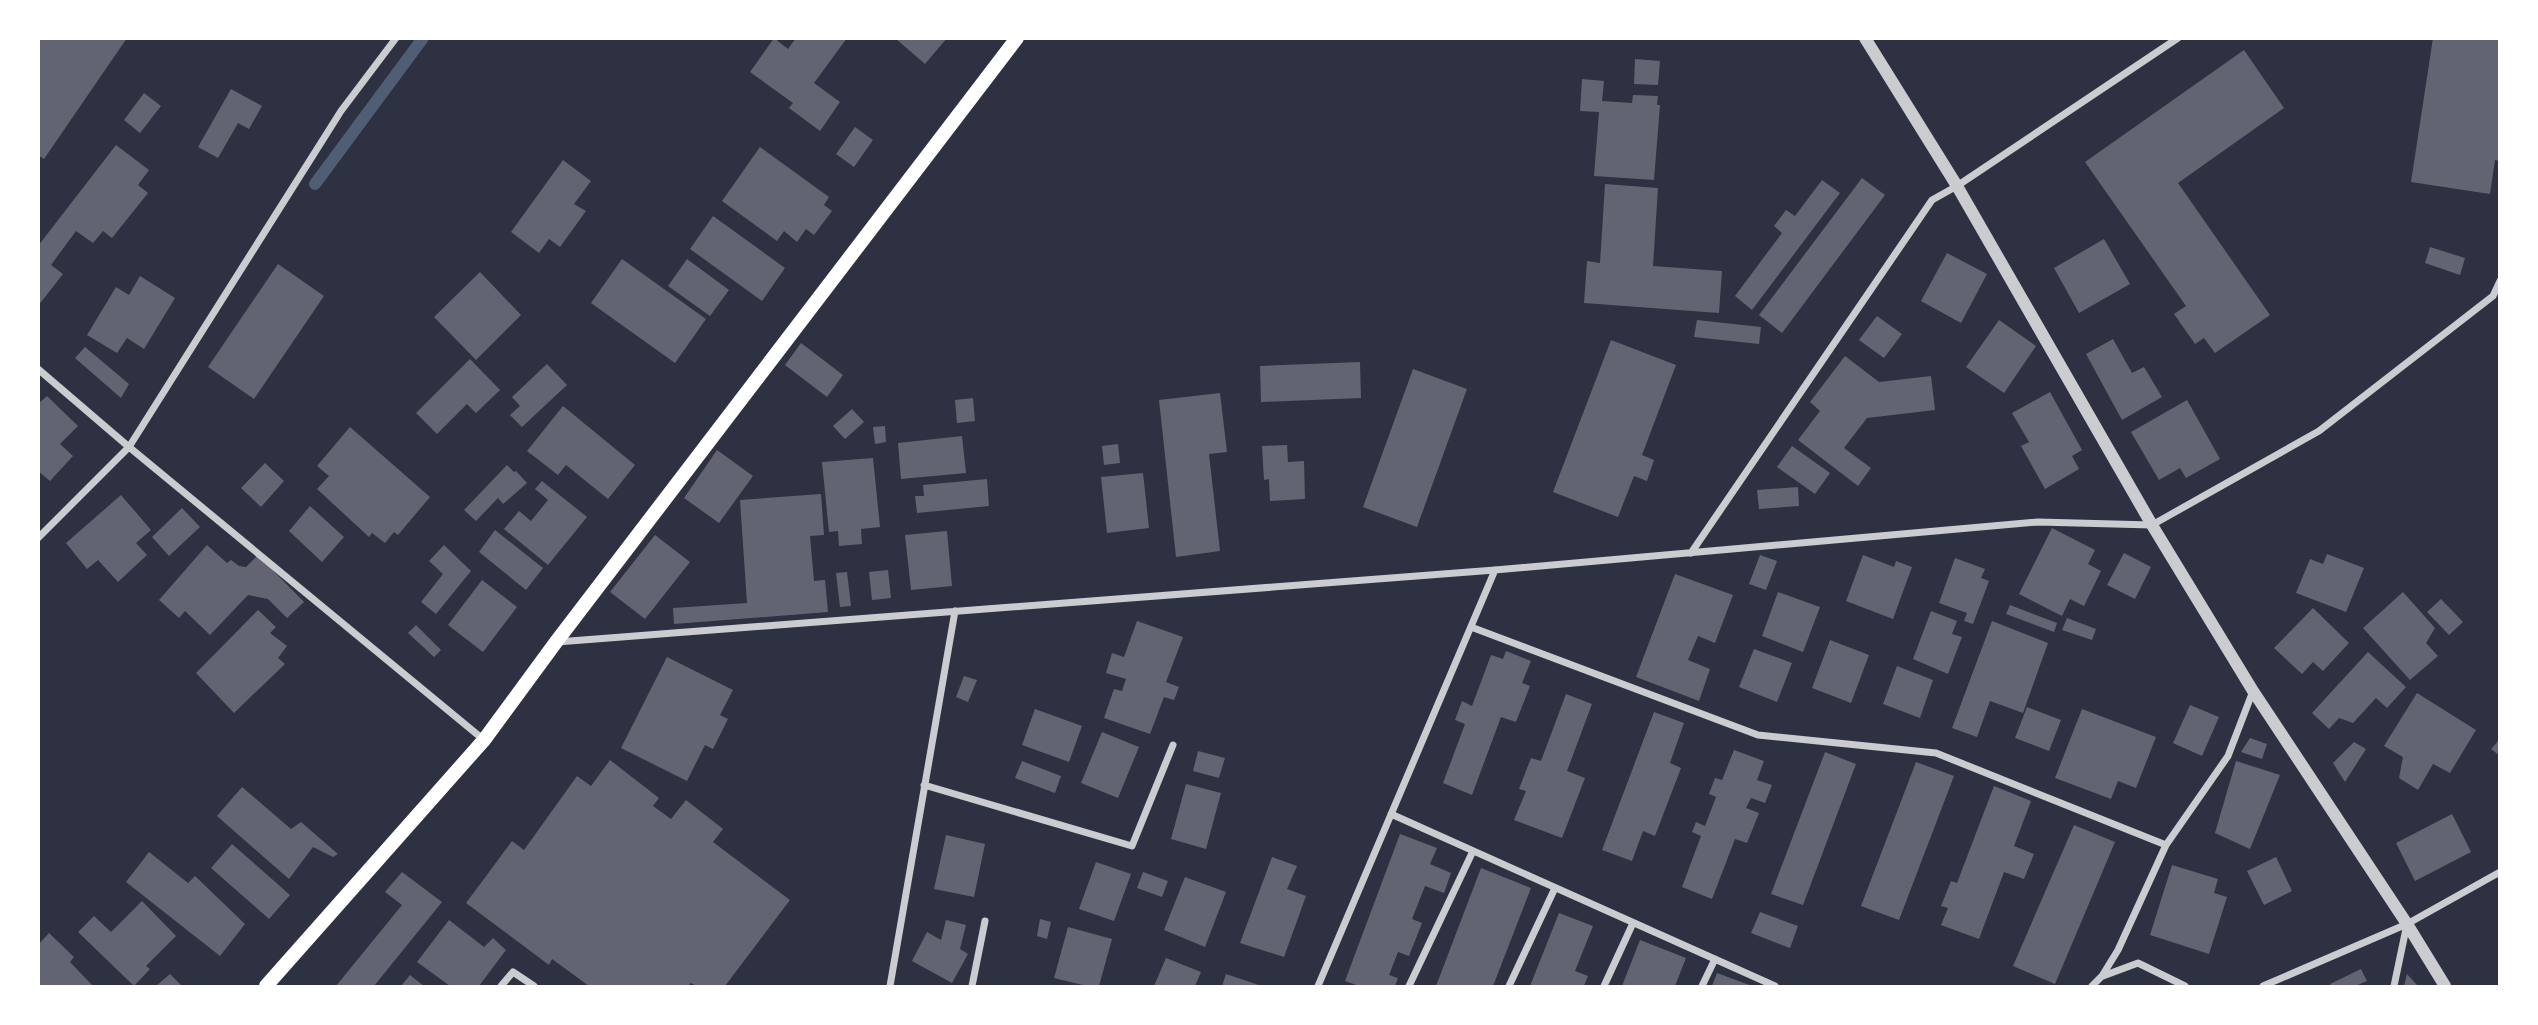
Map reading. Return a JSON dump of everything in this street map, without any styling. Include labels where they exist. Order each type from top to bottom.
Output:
[{"type":"main road","points":[[266,986],[484,740],[1017,38]]},
{"type":"street","points":[[38,538],[129,447],[341,111],[396,38]]},
{"type":"street","points":[[1865,38],[1957,187],[2152,525],[2252,691],[2407,924],[2445,986]]},
{"type":"street","points":[[1690,553],[1933,200],[1957,187],[2178,38]]},
{"type":"street","points":[[556,642],[1495,570],[2038,522],[2152,525],[2319,431],[2493,296],[2500,281]]},
{"type":"street","points":[[38,369],[484,740]]},
{"type":"street","points":[[1318,986],[1495,570]]},
{"type":"street","points":[[890,986],[954,611]]},
{"type":"street","points":[[1471,626],[1758,735],[1936,753],[2166,845]]},
{"type":"street","points":[[2092,986],[2102,976],[2118,950],[2166,845],[2228,756],[2252,691]]},
{"type":"street","points":[[924,785],[1132,846],[1173,745]]},
{"type":"street","points":[[1391,814],[1775,986]]},
{"type":"street","points":[[1409,986],[1473,851]]},
{"type":"street","points":[[2263,986],[2407,924],[2500,872]]},
{"type":"street","points":[[1509,986],[1555,888]]},
{"type":"street","points":[[972,986],[985,921]]},
{"type":"street","points":[[1604,986],[1633,923]]},
{"type":"street","points":[[2394,986],[2407,924]]},
{"type":"street","points":[[1702,986],[1715,959]]},
{"type":"street","points":[[2102,976],[2138,963],[2185,986]]},
{"type":"street","points":[[501,986],[513,972],[534,986]]},
{"type":"building","points":[[38,38],[127,38],[44,159],[38,155]]},
{"type":"building","points":[[774,38],[788,49],[796,38],[847,38],[814,83],[840,102],[820,131],[789,108],[793,103],[750,72]]},
{"type":"building","points":[[895,38],[947,38],[925,64]]},
{"type":"building","points":[[2433,38],[2500,38],[2500,161],[2495,160],[2490,194],[2411,182]]},
{"type":"building","points":[[2244,50],[2284,108],[2178,183],[2270,315],[2215,353],[2204,338],[2195,344],[2174,314],[2186,306],[2085,162]]},
{"type":"building","points":[[1635,59],[1660,61],[1658,85],[1634,84]]},
{"type":"building","points":[[1582,79],[1604,81],[1602,101],[1632,103],[1633,95],[1658,96],[1657,105],[1660,105],[1654,180],[1594,176],[1599,112],[1580,111]]},
{"type":"building","points":[[231,89],[262,106],[249,129],[238,123],[218,158],[198,147]]},
{"type":"building","points":[[144,93],[161,106],[140,133],[124,120]]},
{"type":"building","points":[[855,127],[873,140],[854,167],[836,154]]},
{"type":"building","points":[[116,145],[149,170],[138,185],[148,193],[112,238],[103,231],[93,243],[76,231],[51,265],[63,274],[38,306],[38,246]]},
{"type":"building","points":[[760,147],[829,197],[824,205],[832,211],[814,235],[806,229],[797,242],[784,231],[777,241],[722,201]]},
{"type":"building","points":[[563,160],[591,181],[574,204],[586,211],[560,247],[549,239],[539,253],[511,232]]},
{"type":"building","points":[[1862,178],[1885,195],[1782,333],[1759,315]]},
{"type":"building","points":[[1822,180],[1840,193],[1752,310],[1735,296],[1782,233],[1774,226],[1786,210],[1795,216]]},
{"type":"building","points":[[1605,184],[1658,188],[1653,266],[1722,271],[1719,313],[1584,303],[1587,261],[1600,263]]},
{"type":"building","points":[[713,216],[785,268],[762,301],[690,249]]},
{"type":"building","points":[[2104,239],[2130,284],[2079,313],[2054,268]]},
{"type":"building","points":[[2430,247],[2465,258],[2460,275],[2425,263]]},
{"type":"building","points":[[1947,253],[1987,274],[1961,323],[1921,301]]},
{"type":"building","points":[[622,259],[706,319],[675,363],[591,303]]},
{"type":"building","points":[[687,259],[729,290],[710,316],[668,286]]},
{"type":"building","points":[[278,264],[324,296],[254,399],[208,367]]},
{"type":"building","points":[[480,272],[521,315],[476,360],[434,317]]},
{"type":"building","points":[[140,276],[175,298],[144,349],[127,338],[117,353],[87,335],[116,287],[129,295]]},
{"type":"building","points":[[1877,316],[1902,334],[1884,358],[1859,340]]},
{"type":"building","points":[[1697,320],[1761,327],[1759,344],[1694,337]]},
{"type":"building","points":[[1999,320],[2036,346],[2004,393],[1966,367]]},
{"type":"building","points":[[2113,339],[2132,373],[2144,367],[2162,397],[2122,420],[2086,354]]},
{"type":"building","points":[[1611,340],[1676,365],[1642,455],[1654,460],[1647,481],[1634,476],[1618,517],[1553,492]]},
{"type":"building","points":[[801,343],[843,375],[827,397],[785,365]]},
{"type":"building","points":[[85,347],[129,384],[121,398],[75,358]]},
{"type":"building","points":[[1845,356],[1879,382],[1931,376],[1935,410],[1867,418],[1844,448],[1871,468],[1858,486],[1798,440],[1820,411],[1810,402]]},
{"type":"building","points":[[470,359],[500,390],[476,413],[467,404],[437,434],[416,413]]},
{"type":"building","points":[[1360,362],[1361,398],[1261,402],[1260,366]]},
{"type":"building","points":[[547,364],[567,385],[522,427],[510,415],[520,406],[512,397]]},
{"type":"building","points":[[1413,369],[1467,389],[1417,527],[1363,507]]},
{"type":"building","points":[[2050,392],[2082,450],[2072,456],[2079,469],[2045,489],[2021,446],[2029,442],[2012,413]]},
{"type":"building","points":[[1220,393],[1227,452],[1209,454],[1220,551],[1176,557],[1159,400]]},
{"type":"building","points":[[47,396],[78,426],[60,444],[73,456],[50,481],[38,471],[38,404]]},
{"type":"building","points":[[973,398],[975,421],[957,423],[955,400]]},
{"type":"building","points":[[2187,400],[2220,459],[2186,478],[2180,468],[2159,480],[2131,432]]},
{"type":"building","points":[[563,406],[635,465],[608,499],[566,465],[558,475],[527,451]]},
{"type":"building","points":[[852,409],[864,422],[845,439],[833,426]]},
{"type":"building","points":[[885,426],[886,442],[875,444],[873,427]]},
{"type":"building","points":[[350,427],[430,497],[398,535],[394,532],[385,543],[372,533],[369,537],[317,489],[329,476],[317,466]]},
{"type":"building","points":[[962,436],[966,473],[901,479],[898,443]]},
{"type":"building","points":[[1118,444],[1120,463],[1104,465],[1102,446]]},
{"type":"building","points":[[1287,445],[1288,462],[1304,461],[1305,499],[1270,501],[1269,479],[1264,480],[1262,446]]},
{"type":"building","points":[[1792,446],[1830,473],[1815,494],[1777,467]]},
{"type":"building","points":[[717,450],[753,476],[719,523],[684,498]]},
{"type":"building","points":[[873,458],[880,527],[861,529],[862,544],[839,546],[838,531],[829,532],[822,462]]},
{"type":"building","points":[[265,463],[284,481],[261,507],[241,488]]},
{"type":"building","points":[[507,465],[527,483],[503,504],[498,498],[476,521],[464,510]]},
{"type":"building","points":[[1143,473],[1149,528],[1107,533],[1101,477]]},
{"type":"building","points":[[987,479],[989,506],[917,513],[915,496],[924,496],[923,485]]},
{"type":"building","points":[[542,481],[587,517],[548,565],[504,529],[519,511],[531,521],[548,500],[535,489]]},
{"type":"building","points":[[1798,487],[1799,506],[1759,509],[1757,490]]},
{"type":"building","points":[[821,494],[824,535],[810,536],[814,581],[825,580],[828,612],[674,624],[673,608],[747,603],[740,500]]},
{"type":"building","points":[[121,495],[151,530],[136,543],[147,555],[118,582],[98,560],[87,569],[66,543]]},
{"type":"building","points":[[310,506],[344,537],[322,562],[289,531]]},
{"type":"building","points":[[182,508],[200,527],[169,556],[152,537]]},
{"type":"building","points":[[2052,528],[2095,550],[2088,564],[2101,571],[2084,606],[2070,599],[2062,616],[2019,594]]},
{"type":"building","points":[[495,530],[543,568],[526,590],[479,552]]},
{"type":"building","points":[[947,531],[952,586],[911,590],[905,535]]},
{"type":"building","points":[[655,535],[690,562],[645,619],[610,592]]},
{"type":"building","points":[[207,545],[227,563],[231,560],[239,566],[246,567],[258,555],[304,602],[287,618],[268,599],[248,595],[210,635],[185,611],[179,618],[159,600]]},
{"type":"building","points":[[444,545],[471,571],[436,614],[421,602],[443,574],[429,561]]},
{"type":"building","points":[[2124,553],[2151,567],[2135,599],[2107,585]]},
{"type":"building","points":[[2327,554],[2364,568],[2346,612],[2296,593],[2310,559],[2323,564]]},
{"type":"building","points":[[1760,555],[1777,561],[1766,590],[1749,584]]},
{"type":"building","points":[[1863,555],[1894,567],[1896,561],[1912,567],[1893,619],[1846,601]]},
{"type":"building","points":[[1955,558],[1985,569],[1981,578],[1989,581],[1973,624],[1964,621],[1967,613],[1939,603]]},
{"type":"building","points":[[888,570],[891,598],[872,600],[869,572]]},
{"type":"building","points":[[847,572],[851,606],[840,607],[836,573]]},
{"type":"building","points":[[1675,574],[1733,595],[1715,643],[1698,636],[1688,660],[1710,669],[1699,701],[1636,677]]},
{"type":"building","points":[[482,580],[517,607],[483,652],[448,625]]},
{"type":"building","points":[[1778,592],[1820,607],[1803,652],[1762,636]]},
{"type":"building","points":[[2403,592],[2435,628],[2426,643],[2438,656],[2410,680],[2363,628]]},
{"type":"building","points":[[2441,599],[2463,622],[2449,635],[2427,612]]},
{"type":"building","points":[[2010,605],[2057,623],[2054,632],[2006,614]]},
{"type":"building","points":[[2313,608],[2349,643],[2323,671],[2313,662],[2302,674],[2274,648]]},
{"type":"building","points":[[258,610],[276,627],[270,633],[287,646],[278,658],[285,664],[234,713],[196,673]]},
{"type":"building","points":[[1931,611],[1957,621],[1952,634],[1962,637],[1948,674],[1913,659]]},
{"type":"building","points":[[2067,618],[2096,629],[2092,640],[2062,630]]},
{"type":"building","points":[[1137,621],[1183,637],[1166,682],[1179,687],[1174,700],[1164,697],[1150,734],[1104,718],[1114,689],[1122,691],[1126,679],[1106,673],[1112,653],[1124,657]]},
{"type":"building","points":[[1992,621],[2048,643],[2023,713],[1990,701],[1977,737],[1952,728]]},
{"type":"building","points":[[416,625],[441,650],[434,657],[408,633]]},
{"type":"building","points":[[1830,640],[1869,655],[1851,703],[1812,688]]},
{"type":"building","points":[[1754,649],[1792,663],[1777,702],[1739,687]]},
{"type":"building","points":[[1506,651],[1531,661],[1522,683],[1530,686],[1516,722],[1501,717],[1472,795],[1443,783],[1465,724],[1455,720],[1462,701],[1472,706],[1491,655],[1503,659]]},
{"type":"building","points":[[2368,652],[2406,687],[2387,708],[2376,698],[2353,723],[2339,718],[2329,729],[2312,713]]},
{"type":"building","points":[[667,657],[733,690],[720,715],[728,719],[713,749],[705,745],[687,781],[621,748]]},
{"type":"building","points":[[1897,666],[1933,680],[1920,718],[1883,704]]},
{"type":"building","points":[[964,676],[977,680],[968,702],[956,697]]},
{"type":"building","points":[[2417,693],[2476,730],[2450,773],[2433,764],[2418,790],[2399,778],[2403,757],[2384,746]]},
{"type":"building","points":[[1566,694],[1592,704],[1567,771],[1585,778],[1562,838],[1514,820],[1526,791],[1519,789],[1531,758],[1541,761]]},
{"type":"building","points":[[2190,705],[2219,717],[2202,756],[2173,743]]},
{"type":"building","points":[[2027,707],[2061,720],[2049,751],[2015,738]]},
{"type":"building","points":[[1035,709],[1082,726],[1069,762],[1022,745]]},
{"type":"building","points":[[2082,709],[2156,737],[2136,788],[2118,781],[2111,799],[2055,778]]},
{"type":"building","points":[[1654,712],[1684,723],[1670,763],[1681,768],[1655,836],[1643,831],[1632,861],[1602,850]]},
{"type":"building","points":[[1102,732],[1139,747],[1118,798],[1081,783]]},
{"type":"building","points":[[2250,738],[2267,744],[2262,759],[2241,752]]},
{"type":"building","points":[[2500,739],[2500,756],[2491,749]]},
{"type":"building","points":[[2354,742],[2366,749],[2345,782],[2333,763]]},
{"type":"building","points":[[1734,750],[1764,761],[1757,780],[1772,785],[1765,803],[1751,798],[1746,808],[1759,813],[1747,843],[1735,839],[1712,899],[1682,887],[1701,836],[1692,832],[1696,822],[1705,826],[1716,797],[1709,794],[1715,778],[1722,780]]},
{"type":"building","points":[[1198,751],[1225,758],[1219,778],[1193,771]]},
{"type":"building","points":[[1825,752],[1856,764],[1803,905],[1771,894]]},
{"type":"building","points":[[610,760],[659,798],[653,806],[671,819],[686,800],[723,829],[713,842],[790,900],[725,986],[696,986],[691,983],[688,986],[589,986],[552,959],[549,965],[466,903],[512,841],[524,850],[577,776],[591,786]]},
{"type":"building","points":[[1022,761],[1061,776],[1055,793],[1015,778]]},
{"type":"building","points":[[2236,761],[2280,775],[2250,849],[2215,833]]},
{"type":"building","points":[[1916,762],[1954,776],[1899,920],[1861,906]]},
{"type":"building","points":[[1186,784],[1221,793],[1206,849],[1171,839]]},
{"type":"building","points":[[1994,786],[2031,801],[2014,846],[2034,854],[2024,879],[2004,872],[1979,939],[1941,925],[1948,908],[1941,906],[1951,881],[1957,883]]},
{"type":"building","points":[[242,787],[291,829],[301,822],[338,854],[333,857],[313,847],[289,879],[217,816]]},
{"type":"building","points":[[2452,814],[2471,852],[2415,881],[2396,843]]},
{"type":"building","points":[[2074,825],[2115,842],[2055,984],[2013,966]]},
{"type":"building","points":[[1400,834],[1437,848],[1430,864],[1451,873],[1444,893],[1425,886],[1412,919],[1422,923],[1409,956],[1398,952],[1389,975],[1398,978],[1395,986],[1359,986],[1345,981]]},
{"type":"building","points":[[946,835],[985,844],[974,897],[934,889]]},
{"type":"building","points":[[232,844],[290,895],[269,919],[211,868]]},
{"type":"building","points":[[149,852],[188,883],[195,876],[245,924],[220,956],[126,882]]},
{"type":"building","points":[[1272,857],[1297,866],[1287,889],[1306,896],[1284,957],[1240,943]]},
{"type":"building","points":[[2276,857],[2292,891],[2264,905],[2247,871]]},
{"type":"building","points":[[1096,862],[1131,874],[1114,921],[1079,909]]},
{"type":"building","points":[[2172,865],[2218,879],[2214,893],[2227,897],[2209,954],[2150,935]]},
{"type":"building","points":[[1481,868],[1531,888],[1493,986],[1436,986]]},
{"type":"building","points":[[402,872],[442,902],[374,986],[336,986],[402,905],[385,892]]},
{"type":"building","points":[[1143,872],[1168,881],[1162,897],[1137,888]]},
{"type":"building","points":[[1185,877],[1226,892],[1205,947],[1164,930]]},
{"type":"building","points":[[142,901],[176,936],[146,966],[150,969],[134,986],[78,932],[94,916],[111,932]]},
{"type":"building","points":[[1760,912],[1798,926],[1790,948],[1751,933]]},
{"type":"building","points":[[1559,913],[1593,926],[1575,971],[1588,976],[1584,986],[1530,986]]},
{"type":"building","points":[[1040,919],[1051,922],[1047,939],[1037,936]]},
{"type":"building","points":[[449,920],[484,947],[493,938],[506,950],[479,986],[450,986],[417,962]]},
{"type":"building","points":[[946,920],[966,925],[960,949],[968,954],[952,983],[912,961],[927,932],[941,940]]},
{"type":"building","points":[[1068,927],[1112,939],[1099,986],[1087,986],[1054,978]]},
{"type":"building","points":[[49,933],[74,957],[70,962],[93,986],[38,986],[38,945]]},
{"type":"building","points":[[1640,940],[1686,958],[1675,986],[1622,986]]},
{"type":"building","points":[[1166,958],[1201,972],[1195,986],[1154,986]]},
{"type":"building","points":[[2361,969],[2367,981],[2355,986],[2331,986],[2330,984]]},
{"type":"building","points":[[1717,973],[1752,986],[1712,986]]},
{"type":"building","points":[[170,974],[182,986],[156,986]]},
{"type":"building","points":[[1226,974],[1262,986],[1222,986]]},
{"type":"building","points":[[2407,974],[2418,986],[2404,986]]},
{"type":"building","points":[[410,975],[424,986],[401,986]]},
{"type":"waterway","points":[[315,184],[423,38]]}]
